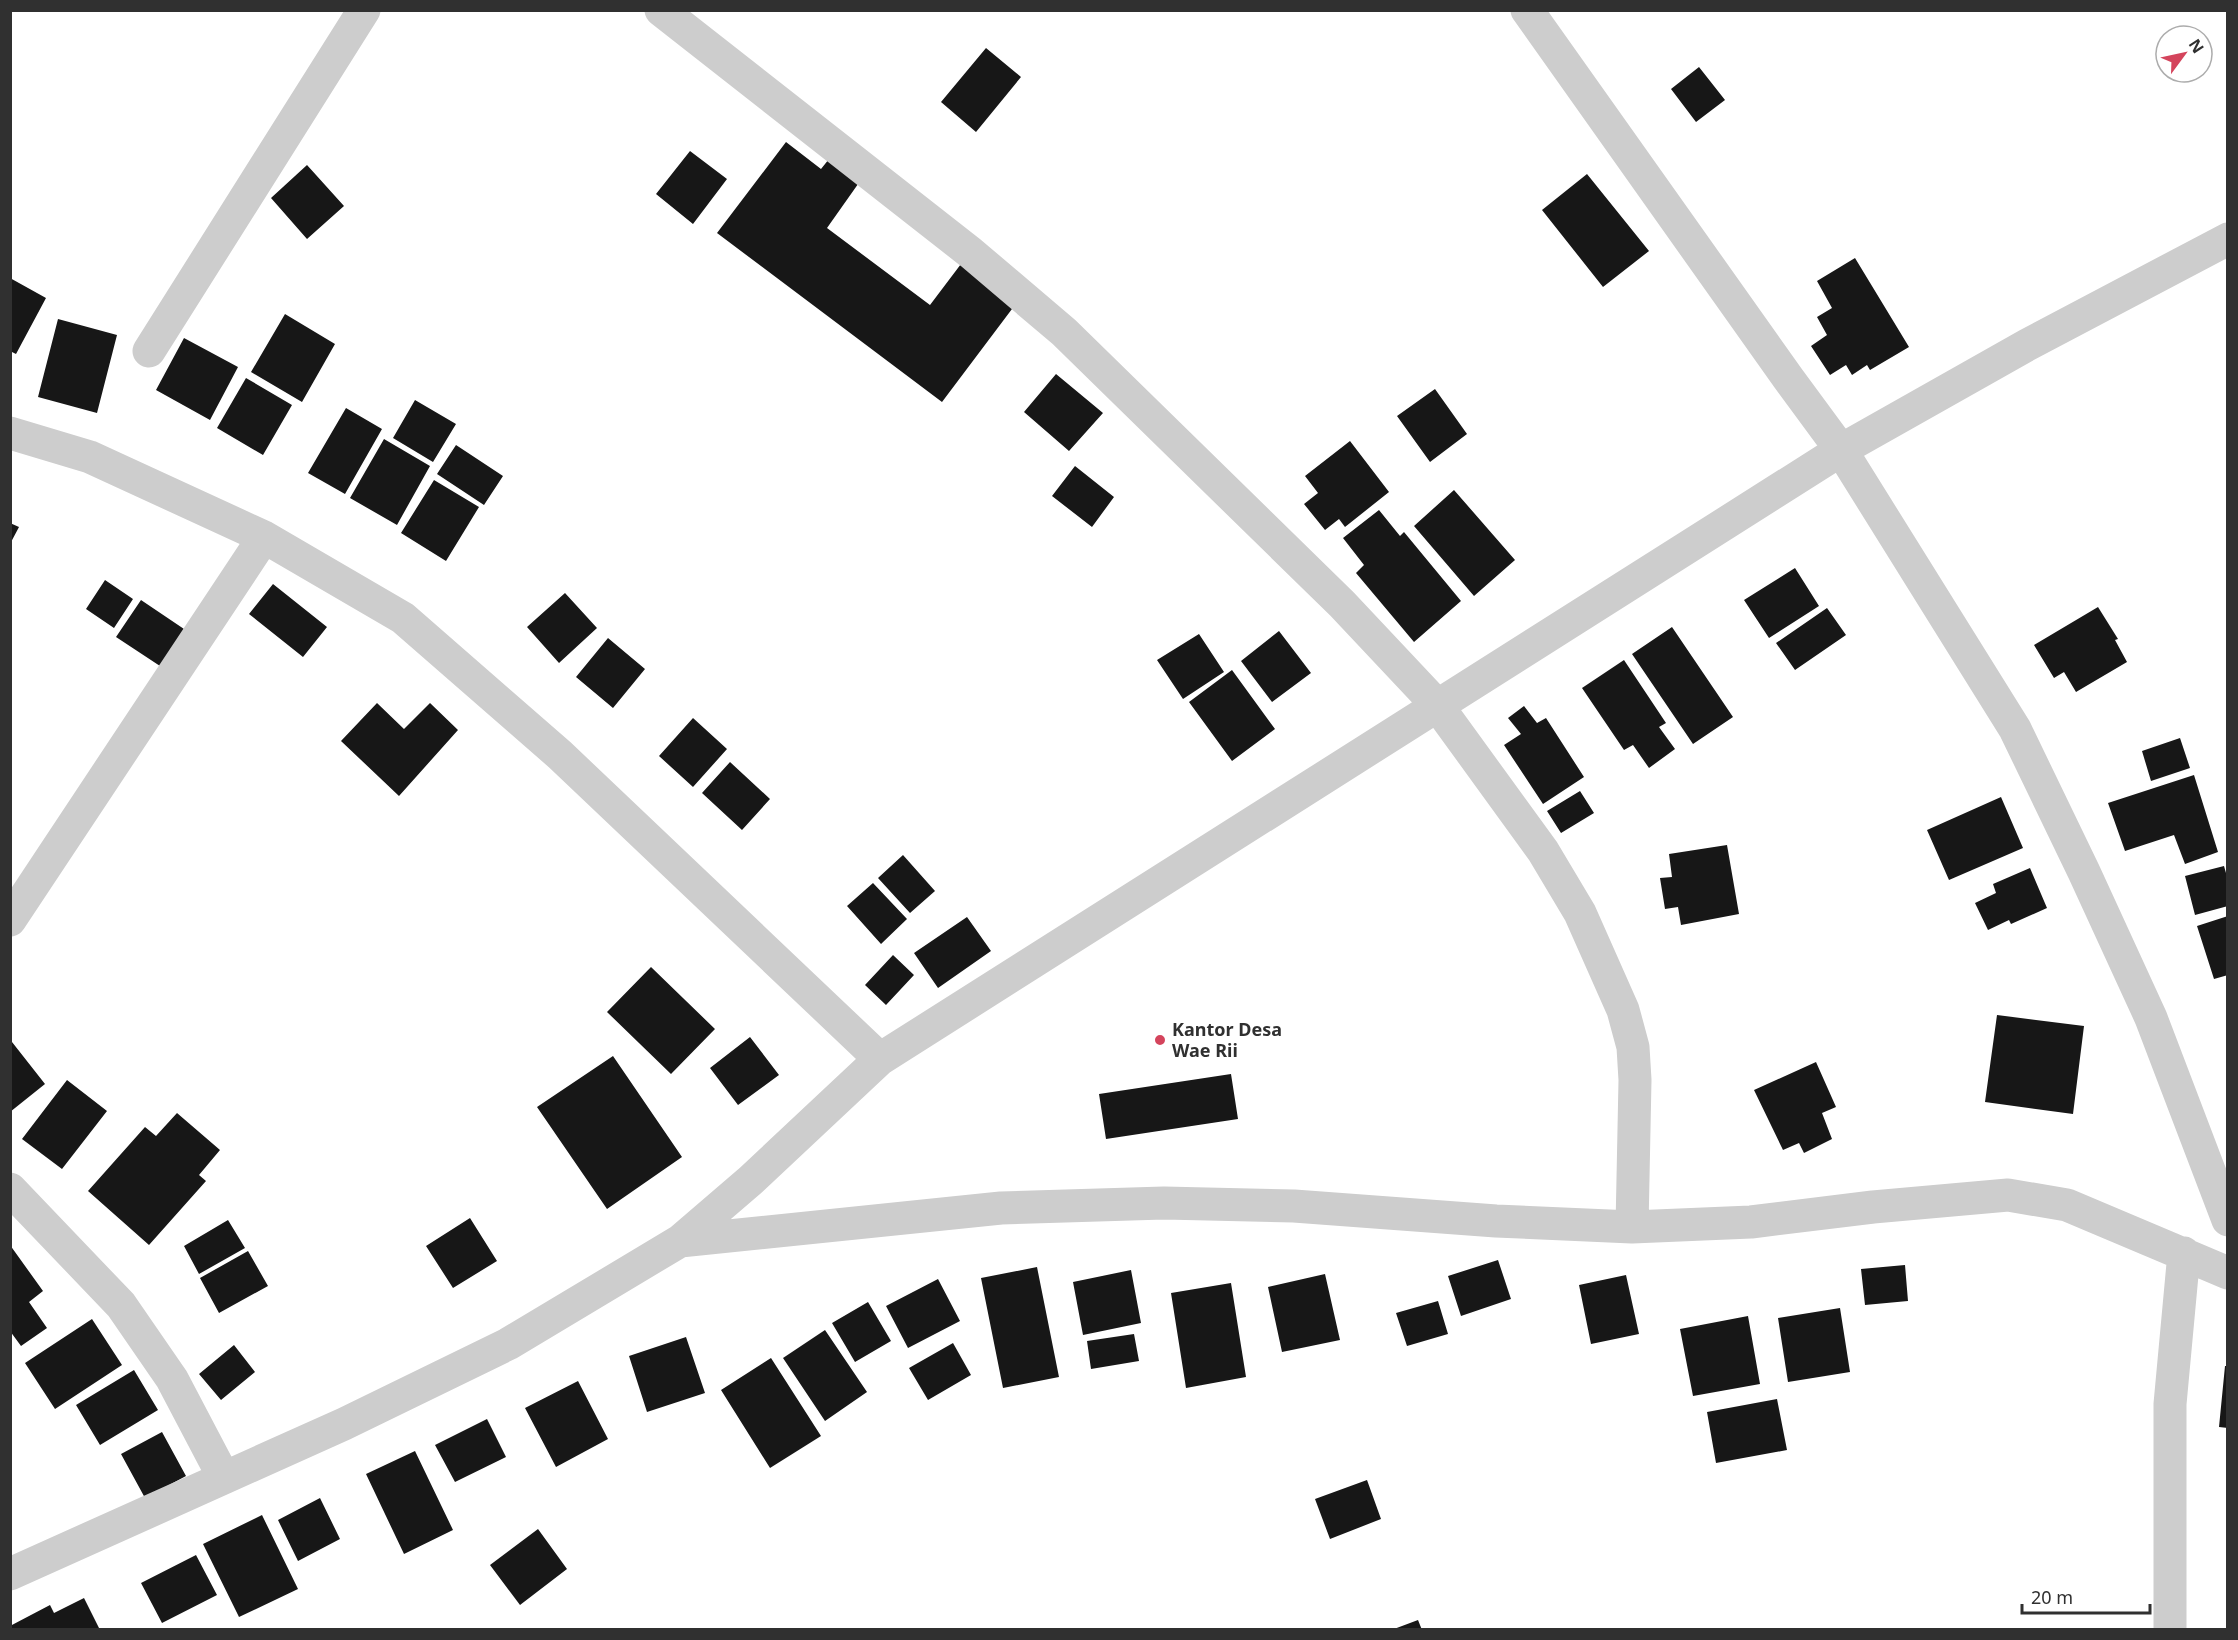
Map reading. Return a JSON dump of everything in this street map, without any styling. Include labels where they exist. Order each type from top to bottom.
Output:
[{"type":"street","points":[[149,351],[364,10]]},
{"type":"street","points":[[661,10],[971,253],[1064,332],[1342,604],[1437,705],[1543,851],[1580,913],[1623,1010],[1633,1047],[1635,1080],[1632,1227]]},
{"type":"street","points":[[1527,10],[1841,450],[2015,729],[2151,1018],[2228,1220]]},
{"type":"street","points":[[10,1574],[344,1424],[508,1344],[680,1241],[751,1180],[880,1059],[1841,450],[2027,345],[2228,239]]},
{"type":"street","points":[[10,433],[90,457],[264,537],[403,618],[560,755],[880,1059]]},
{"type":"street","points":[[10,920],[264,537]]},
{"type":"street","points":[[10,1190],[121,1305],[172,1379],[224,1478]]},
{"type":"street","points":[[680,1241],[1000,1208],[1164,1203],[1294,1206],[1496,1221],[1632,1227],[1751,1222],[1874,1207],[2008,1196],[2067,1205],[2228,1273]]},
{"type":"street","points":[[2170,1629],[2170,1404],[2184,1253]]},
{"type":"building","points":[[986,48],[1021,77],[976,132],[941,102]]},
{"type":"building","points":[[1699,67],[1725,100],[1696,122],[1671,89]]},
{"type":"building","points":[[786,142],[821,169],[833,154],[863,177],[827,228],[930,305],[964,260],[1018,301],[942,402],[717,233]]},
{"type":"building","points":[[690,151],[727,179],[693,224],[656,194]]},
{"type":"building","points":[[307,165],[344,206],[307,239],[271,198]]},
{"type":"building","points":[[1587,174],[1649,251],[1603,287],[1542,210]]},
{"type":"building","points":[[1855,258],[1909,347],[1870,370],[1867,365],[1852,375],[1846,365],[1830,375],[1811,346],[1827,335],[1817,317],[1832,308],[1817,281]]},
{"type":"building","points":[[10,278],[46,298],[16,354],[10,351]]},
{"type":"building","points":[[285,314],[335,344],[302,402],[251,372]]},
{"type":"building","points":[[58,319],[117,335],[97,413],[38,397]]},
{"type":"building","points":[[184,338],[238,367],[210,420],[156,390]]},
{"type":"building","points":[[1056,374],[1103,413],[1069,451],[1024,412]]},
{"type":"building","points":[[246,378],[292,405],[263,455],[217,428]]},
{"type":"building","points":[[1435,389],[1467,434],[1430,462],[1397,416]]},
{"type":"building","points":[[415,400],[456,424],[433,462],[393,438]]},
{"type":"building","points":[[346,408],[382,429],[345,494],[308,473]]},
{"type":"building","points":[[384,439],[430,466],[397,525],[350,498]]},
{"type":"building","points":[[1350,441],[1389,492],[1345,527],[1339,519],[1325,530],[1304,504],[1318,493],[1305,476]]},
{"type":"building","points":[[456,445],[503,476],[484,505],[437,474]]},
{"type":"building","points":[[1075,466],[1114,497],[1092,527],[1052,496]]},
{"type":"building","points":[[434,480],[479,507],[446,561],[401,533]]},
{"type":"building","points":[[1454,490],[1515,560],[1474,596],[1414,526]]},
{"type":"building","points":[[1379,510],[1400,536],[1404,532],[1461,601],[1414,642],[1356,573],[1364,565],[1343,538]]},
{"type":"building","points":[[10,523],[19,527],[10,544]]},
{"type":"building","points":[[1795,568],[1819,606],[1769,638],[1744,600]]},
{"type":"building","points":[[105,580],[133,599],[114,628],[86,609]]},
{"type":"building","points":[[273,584],[327,627],[303,657],[249,614]]},
{"type":"building","points":[[565,593],[597,628],[559,663],[527,627]]},
{"type":"building","points":[[141,600],[184,629],[160,666],[116,637]]},
{"type":"building","points":[[2098,607],[2118,639],[2115,640],[2127,662],[2076,692],[2064,672],[2054,678],[2034,645]]},
{"type":"building","points":[[1827,608],[1846,635],[1795,670],[1776,643]]},
{"type":"building","points":[[1672,627],[1733,717],[1693,744],[1632,654]]},
{"type":"building","points":[[1279,631],[1311,673],[1272,702],[1241,661]]},
{"type":"building","points":[[1199,634],[1224,672],[1183,699],[1157,660]]},
{"type":"building","points":[[608,638],[645,669],[613,708],[576,677]]},
{"type":"building","points":[[1624,660],[1666,723],[1659,727],[1675,749],[1649,768],[1633,745],[1624,750],[1582,688]]},
{"type":"building","points":[[1232,670],[1275,729],[1232,761],[1189,702]]},
{"type":"building","points":[[377,703],[404,729],[430,703],[458,730],[399,796],[341,741]]},
{"type":"building","points":[[1524,706],[1537,723],[1546,718],[1584,777],[1543,804],[1504,745],[1521,734],[1508,718]]},
{"type":"building","points":[[693,718],[727,749],[693,787],[659,756]]},
{"type":"building","points":[[2180,738],[2190,768],[2151,781],[2142,751]]},
{"type":"building","points":[[730,762],[770,799],[742,830],[702,793]]},
{"type":"building","points":[[2194,775],[2218,852],[2185,864],[2174,835],[2125,851],[2108,803]]},
{"type":"building","points":[[1580,791],[1594,813],[1561,833],[1547,811]]},
{"type":"building","points":[[2001,797],[2023,848],[1949,880],[1927,830]]},
{"type":"building","points":[[1727,845],[1739,914],[1681,925],[1678,907],[1665,909],[1660,878],[1672,877],[1669,854]]},
{"type":"building","points":[[903,855],[935,891],[910,913],[878,878]]},
{"type":"building","points":[[2224,866],[2228,880],[2228,906],[2195,915],[2185,876]]},
{"type":"building","points":[[2030,868],[2047,908],[2011,924],[2009,920],[1988,930],[1975,903],[1996,893],[1993,884]]},
{"type":"building","points":[[873,883],[907,919],[881,944],[847,906]]},
{"type":"building","points":[[2228,916],[2228,975],[2214,979],[2197,926]]},
{"type":"building","points":[[967,917],[991,951],[938,988],[914,953]]},
{"type":"building","points":[[893,955],[914,975],[886,1005],[865,985]]},
{"type":"building","points":[[651,967],[715,1029],[671,1074],[607,1012]]},
{"type":"building","points":[[1997,1015],[2084,1026],[2073,1114],[1985,1102]]},
{"type":"building","points":[[750,1037],[779,1075],[738,1105],[710,1068]]},
{"type":"building","points":[[12,1042],[45,1084],[10,1112],[10,1043]]},
{"type":"building","points":[[613,1056],[682,1157],[607,1209],[537,1107]]},
{"type":"building","points":[[1816,1062],[1836,1107],[1822,1113],[1832,1139],[1804,1153],[1799,1143],[1783,1150],[1754,1090]]},
{"type":"building","points":[[1231,1074],[1238,1119],[1106,1139],[1099,1094]]},
{"type":"building","points":[[67,1080],[107,1111],[62,1169],[22,1139]]},
{"type":"building","points":[[177,1113],[220,1150],[199,1175],[206,1181],[149,1245],[88,1191],[145,1127],[156,1136]]},
{"type":"building","points":[[470,1218],[497,1261],[453,1288],[426,1246]]},
{"type":"building","points":[[228,1220],[245,1248],[199,1274],[184,1246]]},
{"type":"building","points":[[10,1245],[43,1291],[29,1302],[47,1328],[21,1346],[10,1331]]},
{"type":"building","points":[[248,1251],[268,1286],[219,1313],[200,1278]]},
{"type":"building","points":[[1498,1260],[1511,1299],[1461,1316],[1448,1276]]},
{"type":"building","points":[[1905,1265],[1908,1301],[1865,1305],[1861,1269]]},
{"type":"building","points":[[1037,1267],[1059,1377],[1003,1388],[981,1278]]},
{"type":"building","points":[[1131,1270],[1141,1323],[1083,1335],[1073,1282]]},
{"type":"building","points":[[1325,1274],[1340,1340],[1282,1352],[1268,1287]]},
{"type":"building","points":[[1626,1275],[1639,1334],[1591,1344],[1579,1285]]},
{"type":"building","points":[[938,1279],[960,1321],[908,1348],[886,1306]]},
{"type":"building","points":[[1231,1283],[1246,1377],[1186,1388],[1171,1293]]},
{"type":"building","points":[[1438,1301],[1448,1334],[1407,1346],[1396,1313]]},
{"type":"building","points":[[868,1302],[891,1341],[855,1362],[832,1323]]},
{"type":"building","points":[[1840,1308],[1850,1372],[1788,1382],[1778,1318]]},
{"type":"building","points":[[1748,1316],[1760,1384],[1693,1396],[1680,1329]]},
{"type":"building","points":[[92,1319],[122,1365],[55,1409],[25,1363]]},
{"type":"building","points":[[825,1330],[867,1392],[825,1421],[783,1358]]},
{"type":"building","points":[[1134,1334],[1139,1361],[1091,1369],[1087,1341]]},
{"type":"building","points":[[686,1337],[705,1393],[647,1412],[629,1356]]},
{"type":"building","points":[[953,1343],[971,1375],[928,1400],[909,1368]]},
{"type":"building","points":[[234,1345],[255,1372],[221,1400],[199,1374]]},
{"type":"building","points":[[771,1358],[821,1436],[770,1468],[721,1390]]},
{"type":"building","points":[[2225,1366],[2228,1366],[2228,1428],[2219,1427]]},
{"type":"building","points":[[134,1370],[158,1410],[100,1445],[76,1405]]},
{"type":"building","points":[[578,1381],[608,1439],[556,1467],[525,1408]]},
{"type":"building","points":[[1777,1399],[1787,1450],[1716,1463],[1707,1412]]},
{"type":"building","points":[[487,1419],[506,1457],[455,1482],[435,1445]]},
{"type":"building","points":[[162,1432],[186,1476],[145,1498],[121,1454]]},
{"type":"building","points":[[415,1451],[453,1530],[404,1554],[366,1474]]},
{"type":"building","points":[[1367,1480],[1381,1519],[1330,1539],[1315,1499]]},
{"type":"building","points":[[320,1498],[340,1539],[298,1561],[278,1520]]},
{"type":"building","points":[[262,1515],[298,1589],[239,1617],[203,1544]]},
{"type":"building","points":[[538,1529],[567,1569],[520,1605],[490,1565]]},
{"type":"building","points":[[196,1555],[217,1595],[162,1623],[141,1583]]},
{"type":"building","points":[[84,1598],[100,1630],[10,1630],[10,1626],[50,1605],[54,1613]]},
{"type":"building","points":[[1418,1620],[1422,1630],[1394,1630],[1394,1629]]},
{"type":"place","name":"Kantor Desa Wae Rii","points":[[1160,1040]]}]
